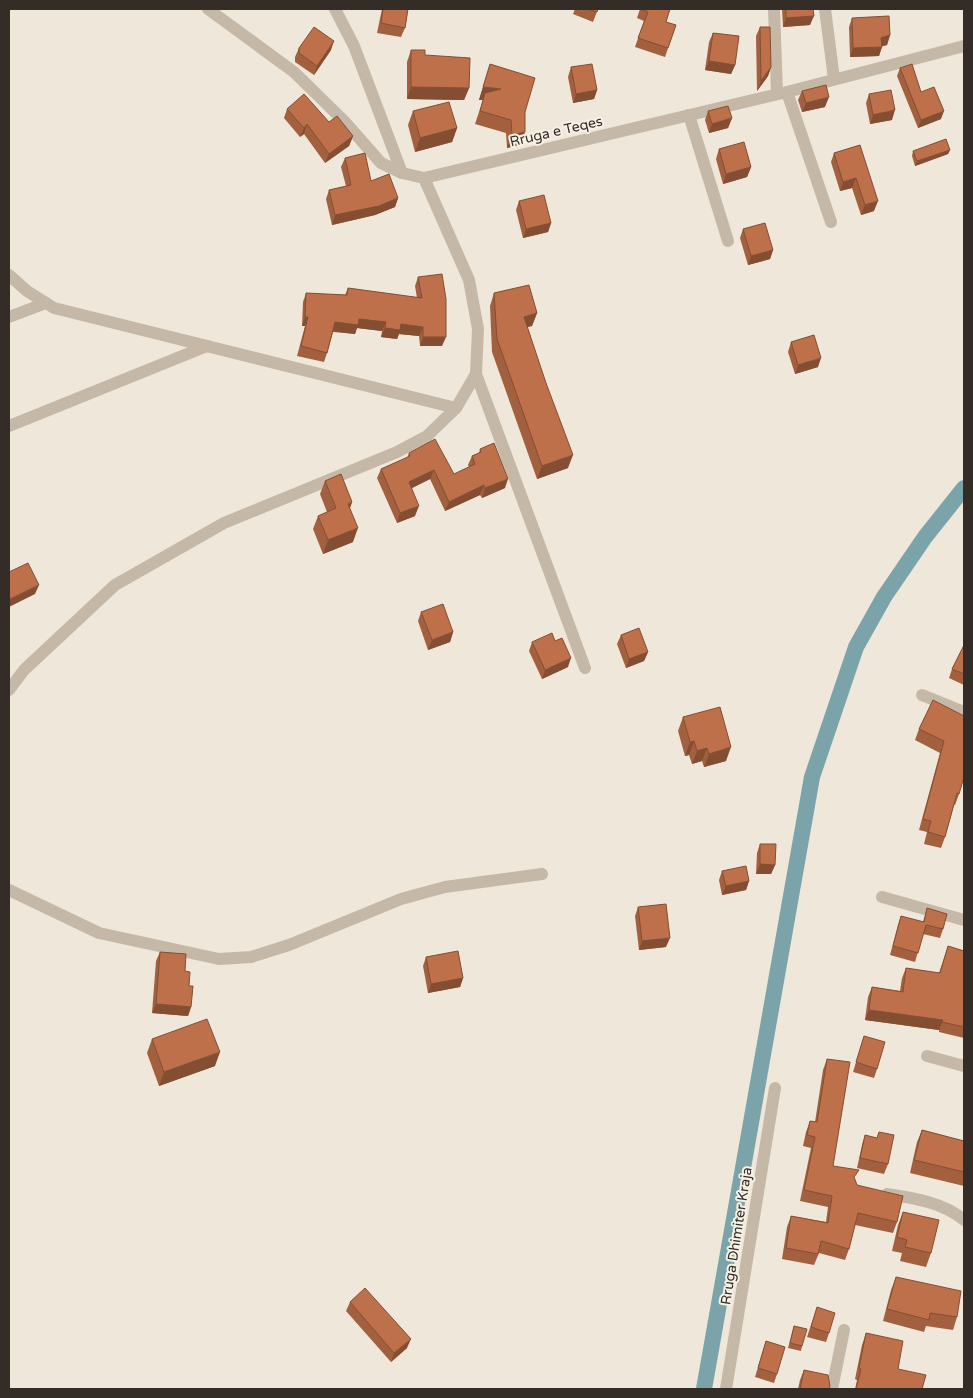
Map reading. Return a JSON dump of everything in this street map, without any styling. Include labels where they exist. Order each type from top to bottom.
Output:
[{"type":"street","name":"Rruga e Teqes","points":[[208,9],[294,72],[345,122],[381,163],[402,173],[424,178],[689,115],[964,46]]},
{"type":"street","points":[[335,9],[354,46],[402,173]]},
{"type":"street","points":[[774,9],[782,92],[831,222]]},
{"type":"street","points":[[825,9],[834,78]]},
{"type":"street","points":[[689,115],[728,241]]},
{"type":"street","points":[[424,178],[469,280],[478,329],[476,374],[586,668]]},
{"type":"street","points":[[9,275],[28,291],[54,308],[456,408]]},
{"type":"street","points":[[9,317],[46,303]]},
{"type":"street","points":[[9,426],[207,346]]},
{"type":"street","points":[[9,690],[24,670],[115,586],[224,523],[397,452],[427,436],[456,408],[476,374]]},
{"type":"street","points":[[922,695],[964,712]]},
{"type":"street","points":[[9,890],[99,933],[218,959],[251,957],[289,945],[402,899],[445,887],[542,874]]},
{"type":"street","points":[[882,897],[964,920]]},
{"type":"street","points":[[927,1056],[964,1066]]},
{"type":"street","name":"Rruga Dhimiter Kraja","points":[[726,1389],[775,1088]]},
{"type":"street","points":[[877,1192],[916,1199],[945,1208],[964,1220]]},
{"type":"street","points":[[832,1389],[844,1330]]},
{"type":"building","points":[[383,9],[408,9],[405,28],[381,23]]},
{"type":"building","points":[[587,9],[598,9],[597,12]]},
{"type":"building","points":[[640,9],[670,9],[666,22],[676,25],[668,48],[638,38],[648,12]]},
{"type":"building","points":[[786,9],[813,9],[814,16],[786,18]]},
{"type":"building","points":[[889,16],[890,35],[881,38],[882,47],[853,48],[852,18]]},
{"type":"building","points":[[314,27],[334,41],[317,66],[299,53],[299,48]]},
{"type":"building","points":[[760,27],[770,27],[771,67],[761,81]]},
{"type":"building","points":[[713,33],[739,36],[735,65],[709,61]]},
{"type":"building","points":[[411,50],[425,50],[425,55],[470,58],[469,88],[411,87]]},
{"type":"building","points":[[490,64],[535,78],[525,112],[525,132],[512,135],[511,120],[480,111],[485,93],[501,89],[483,87]]},
{"type":"building","points":[[592,64],[597,90],[576,94],[571,67]]},
{"type":"building","points":[[912,64],[921,92],[934,87],[944,111],[921,120],[900,68]]},
{"type":"building","points":[[826,85],[829,97],[806,103],[802,91]]},
{"type":"building","points":[[891,90],[895,110],[873,115],[869,94]]},
{"type":"building","points":[[304,94],[329,122],[337,116],[353,136],[329,154],[307,124],[304,128],[287,109]]},
{"type":"building","points":[[449,102],[457,128],[420,138],[413,111]]},
{"type":"building","points":[[728,106],[732,118],[712,124],[708,111]]},
{"type":"building","points":[[946,139],[950,150],[917,161],[913,151]]},
{"type":"building","points":[[744,142],[751,167],[726,174],[719,149]]},
{"type":"building","points":[[860,145],[878,201],[865,205],[856,178],[843,182],[834,153]]},
{"type":"building","points":[[365,153],[371,181],[389,174],[398,198],[379,206],[335,215],[329,190],[351,185],[345,158]]},
{"type":"building","points":[[544,195],[551,223],[526,229],[519,201]]},
{"type":"building","points":[[765,223],[773,250],[751,256],[743,229]]},
{"type":"building","points":[[442,274],[446,299],[446,337],[423,337],[423,327],[401,324],[400,330],[385,328],[386,322],[359,319],[358,325],[335,322],[327,353],[301,346],[308,317],[305,317],[306,293],[347,295],[348,288],[422,298],[418,277]]},
{"type":"building","points":[[529,285],[537,313],[524,317],[573,455],[542,466],[497,339],[494,293]]},
{"type":"building","points":[[814,335],[821,358],[798,365],[791,342]]},
{"type":"building","points":[[435,439],[454,474],[475,464],[472,456],[481,452],[480,449],[494,443],[508,479],[485,488],[484,485],[449,502],[434,470],[409,482],[419,506],[400,513],[381,469],[410,456],[409,453]]},
{"type":"building","points":[[341,474],[352,502],[348,504],[358,528],[328,540],[318,516],[336,508],[325,481]]},
{"type":"building","points":[[28,563],[39,585],[10,599],[9,572]]},
{"type":"building","points":[[443,604],[453,632],[432,640],[421,612]]},
{"type":"building","points":[[639,628],[648,652],[629,659],[621,635]]},
{"type":"building","points":[[552,633],[555,641],[562,638],[571,658],[545,670],[532,642]]},
{"type":"building","points":[[964,645],[964,674],[952,669]]},
{"type":"building","points":[[933,700],[964,716],[964,777],[959,794],[957,793],[945,837],[928,832],[931,821],[923,819],[944,741],[919,729]]},
{"type":"building","points":[[720,707],[731,747],[709,754],[707,748],[697,751],[694,741],[690,742],[683,717]]},
{"type":"building","points":[[760,844],[776,844],[775,865],[760,864]]},
{"type":"building","points":[[746,866],[749,881],[726,886],[722,871]]},
{"type":"building","points":[[666,904],[670,938],[642,941],[638,907]]},
{"type":"building","points":[[927,908],[947,914],[943,929],[926,925],[918,953],[893,946],[901,916],[924,922]]},
{"type":"building","points":[[948,946],[964,951],[964,1027],[942,1022],[943,1020],[869,1010],[872,987],[903,992],[906,968],[940,973]]},
{"type":"building","points":[[458,951],[463,978],[431,984],[426,957]]},
{"type":"building","points":[[160,952],[186,954],[185,971],[190,972],[189,986],[193,986],[191,1007],[156,1004]]},
{"type":"building","points":[[207,1019],[220,1052],[164,1072],[152,1039]]},
{"type":"building","points":[[864,1036],[885,1042],[877,1069],[856,1062]]},
{"type":"building","points":[[827,1059],[850,1062],[833,1166],[859,1170],[854,1177],[857,1185],[903,1196],[897,1222],[858,1213],[849,1249],[821,1241],[818,1254],[786,1248],[791,1216],[828,1223],[832,1196],[804,1190],[815,1137],[807,1135],[810,1121],[817,1122]]},
{"type":"building","points":[[922,1130],[964,1141],[964,1172],[914,1160]]},
{"type":"building","points":[[879,1132],[894,1135],[888,1164],[860,1158],[865,1135],[877,1138]]},
{"type":"building","points":[[903,1212],[939,1220],[931,1253],[905,1247],[907,1240],[897,1237]]},
{"type":"building","points":[[896,1277],[961,1291],[957,1317],[930,1313],[929,1320],[887,1309]]},
{"type":"building","points":[[365,1288],[411,1339],[394,1353],[350,1302]]},
{"type":"building","points":[[817,1307],[835,1313],[829,1333],[811,1327]]},
{"type":"building","points":[[794,1326],[807,1329],[802,1346],[790,1343]]},
{"type":"building","points":[[866,1333],[903,1341],[898,1369],[926,1375],[922,1389],[856,1389]]},
{"type":"building","points":[[766,1341],[785,1347],[777,1374],[758,1368]]},
{"type":"building","points":[[804,1370],[828,1375],[829,1389],[800,1389]]},
{"type":"waterway","points":[[704,1389],[812,777],[856,647],[884,597],[925,537],[964,488]]}]
